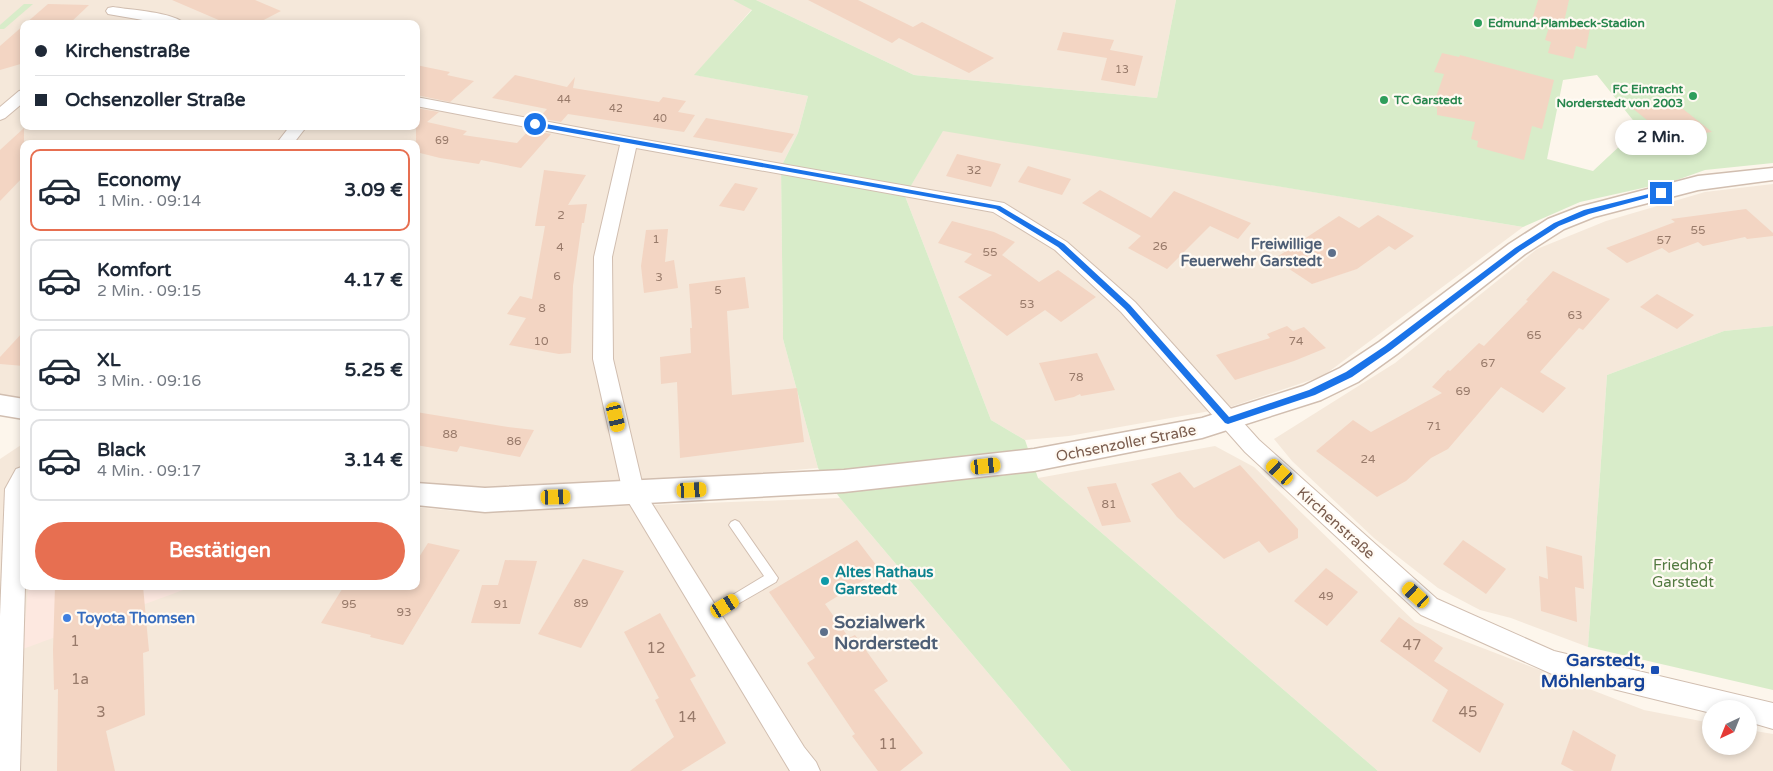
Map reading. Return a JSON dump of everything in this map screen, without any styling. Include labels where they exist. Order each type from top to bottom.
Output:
[{"type":"street","points":[[126,0],[110,15],[169,20]]},
{"type":"street","points":[[0,115],[20,98]]},
{"type":"street","name":"Kirchenstraße","points":[[420,102],[629,142],[998,207],[1061,246],[1128,307],[1228,421],[1266,459],[1429,607],[1552,662],[1707,700]]},
{"type":"street","points":[[287,140],[296,130]]},
{"type":"street","points":[[629,142],[603,257],[603,359],[634,493],[795,756],[807,771]]},
{"type":"street","name":"Ochsenzoller Straße","points":[[420,494],[485,500],[844,481],[1034,460],[1202,428],[1312,393],[1349,375],[1388,348],[1518,249],[1556,224],[1587,212],[1698,183],[1773,174]]},
{"type":"street","points":[[0,405],[20,409]]},
{"type":"street","points":[[7,771],[16,489],[20,482]]},
{"type":"street","points":[[1758,712],[1773,716]]},
{"type":"lane","points":[[710,615],[772,578],[736,525]]},
{"type":"shaded area","points":[[0,0],[733,0],[752,9],[695,75],[808,96],[798,133],[781,167],[783,339],[818,468],[608,486],[474,491],[420,486],[420,140],[20,140],[20,400],[0,397]]},
{"type":"shaded area","points":[[756,0],[1176,0],[1157,98],[914,75]]},
{"type":"shaded area","points":[[943,130],[1523,227],[1323,376],[1227,408],[1069,436],[1025,440],[991,420],[905,196]]},
{"type":"shaded area","points":[[1773,184],[1773,326],[1724,331],[1607,375],[1588,647],[1511,618],[1480,610],[1438,588],[1374,538],[1292,461],[1274,439],[1395,363],[1537,249],[1606,221],[1705,192]]},
{"type":"shaded area","points":[[20,446],[20,590],[420,590],[420,507],[466,512],[840,498],[1071,771],[0,771],[0,459]]},
{"type":"shaded area","points":[[1215,446],[1254,467],[1415,622],[1644,710],[1702,721],[1702,755],[1758,755],[1758,732],[1773,734],[1773,771],[1378,771],[1038,478]]},
{"type":"shaded area","name":"Toyota Thomsen","points":[[28,590],[183,590],[23,649]]},
{"type":"green space","points":[[733,0],[756,0],[914,75],[1157,98],[1176,0],[1773,0],[1773,163],[1705,170],[1674,181],[1580,202],[1523,227],[943,131],[905,196],[991,420],[1025,440],[1038,478],[1378,771],[1071,771],[840,498],[818,468],[783,339],[781,167],[798,133],[808,96],[694,75],[752,10]],"holes":[[[1597,75],[1636,124],[1624,142],[1593,171],[1547,159],[1563,80]]]},
{"type":"green space","points":[[24,4],[33,4],[4,29],[0,29],[0,25]]},
{"type":"green space","name":"Friedhof Garstedt","points":[[1773,326],[1773,690],[1588,647],[1607,375],[1724,331]]},
{"type":"building","points":[[172,0],[255,0],[281,11],[264,20],[219,20]]},
{"type":"building","points":[[808,0],[858,0],[913,27],[922,22],[994,58],[969,73],[899,38],[892,43]]},
{"type":"building","points":[[1538,0],[1569,0],[1564,22],[1590,28],[1586,49],[1576,46],[1573,59],[1548,53],[1551,42],[1545,40],[1549,27],[1531,23]]},
{"type":"building","points":[[48,4],[89,5],[73,20],[30,20]]},
{"type":"building","points":[[20,28],[20,64],[0,70],[0,46]]},
{"type":"building","points":[[1063,32],[1114,40],[1110,50],[1143,56],[1135,86],[1101,80],[1107,58],[1057,50]]},
{"type":"building","points":[[1442,53],[1459,57],[1460,55],[1554,80],[1542,129],[1532,126],[1524,160],[1477,147],[1478,141],[1471,139],[1475,122],[1437,115],[1437,108],[1433,106],[1444,74],[1434,72]]},
{"type":"building","points":[[420,66],[450,72],[447,75],[474,81],[450,102],[420,96]]},
{"type":"building","points":[[515,75],[567,87],[575,77],[573,88],[659,102],[663,97],[686,101],[678,112],[695,115],[684,132],[568,114],[561,122],[539,118],[547,109],[492,98]]},
{"type":"building","points":[[1673,101],[1712,132],[1669,138],[1631,107]]},
{"type":"building","points":[[420,109],[439,112],[427,122],[467,131],[463,135],[517,143],[529,130],[551,134],[521,168],[481,160],[479,164],[420,153],[420,140],[416,140],[416,130],[420,130]]},
{"type":"building","points":[[706,118],[794,134],[782,153],[693,137]]},
{"type":"building","points":[[24,130],[24,140],[20,140],[20,180],[0,201],[0,150]]},
{"type":"building","points":[[957,154],[1001,164],[991,187],[946,176]]},
{"type":"building","points":[[1028,166],[1071,179],[1062,195],[1018,182]]},
{"type":"building","points":[[544,170],[586,175],[568,205],[587,204],[584,223],[582,223],[573,286],[571,353],[559,354],[509,345],[526,318],[507,314],[520,296],[532,299],[545,226],[535,226]]},
{"type":"building","points":[[735,183],[758,188],[744,211],[719,206]]},
{"type":"building","points":[[1100,190],[1151,218],[1174,191],[1251,223],[1238,239],[1210,226],[1167,269],[1128,248],[1141,236],[1082,203]]},
{"type":"building","points":[[1746,209],[1773,233],[1773,236],[1747,239],[1745,237],[1703,246],[1698,242],[1669,253],[1662,248],[1627,263],[1606,248],[1675,222],[1671,219]]},
{"type":"building","name":"Freiwillige Feuerwehr Garstedt","points":[[1378,215],[1414,236],[1395,250],[1389,246],[1357,269],[1312,284],[1274,259],[1339,216],[1359,228]]},
{"type":"building","points":[[952,221],[994,232],[1015,242],[1002,255],[1039,282],[1058,270],[1096,297],[1061,322],[1045,310],[1007,336],[958,297],[992,275],[964,262],[972,254],[938,243]]},
{"type":"building","points":[[668,229],[665,262],[674,260],[678,288],[644,293],[641,266],[646,230]]},
{"type":"building","points":[[1553,271],[1610,299],[1583,330],[1579,328],[1540,372],[1566,388],[1543,413],[1501,387],[1448,449],[1431,458],[1406,481],[1377,497],[1316,451],[1353,420],[1371,432],[1442,393],[1432,387],[1479,343],[1484,346],[1528,301],[1526,300]]},
{"type":"building","points":[[745,277],[749,308],[727,311],[732,395],[797,388],[804,442],[680,458],[677,382],[661,384],[660,357],[691,353],[690,328],[692,328],[689,284]]},
{"type":"building","points":[[1657,294],[1694,315],[1677,329],[1640,307]]},
{"type":"building","points":[[1287,326],[1293,331],[1304,327],[1326,348],[1294,361],[1235,380],[1216,355],[1270,338],[1267,334]]},
{"type":"building","points":[[20,335],[20,366],[0,364],[0,357]]},
{"type":"building","points":[[1097,353],[1115,390],[1081,396],[1080,394],[1055,401],[1039,363]]},
{"type":"building","points":[[420,413],[534,430],[520,457],[460,446],[457,452],[420,446]]},
{"type":"building","points":[[1240,465],[1298,529],[1298,538],[1269,553],[1259,541],[1224,559],[1177,517],[1151,484],[1180,472],[1194,488]]},
{"type":"building","points":[[1116,483],[1131,522],[1102,526],[1087,487]]},
{"type":"building","points":[[857,540],[880,570],[825,604],[849,638],[855,635],[888,681],[874,690],[923,753],[900,771],[878,771],[852,736],[855,734],[807,663],[815,658],[769,592]]},
{"type":"building","points":[[1463,540],[1506,569],[1486,594],[1443,564]]},
{"type":"building","points":[[428,543],[460,550],[403,645],[321,623],[342,590],[420,590],[420,556]]},
{"type":"building","points":[[1546,546],[1582,556],[1584,589],[1575,587],[1577,622],[1541,611],[1539,576],[1548,579]]},
{"type":"building","points":[[583,559],[624,571],[581,648],[538,634]]},
{"type":"building","points":[[505,560],[537,561],[520,624],[471,623],[482,585],[498,585]]},
{"type":"building","points":[[1326,568],[1358,592],[1327,626],[1294,601]]},
{"type":"building","points":[[55,590],[143,590],[149,651],[143,653],[145,715],[106,731],[115,771],[57,771],[58,689],[54,690]]},
{"type":"building","points":[[660,613],[696,676],[690,679],[726,743],[681,771],[630,771],[674,737],[655,700],[659,698],[624,632]]},
{"type":"building","points":[[1399,617],[1443,648],[1434,661],[1504,704],[1480,753],[1432,721],[1448,690],[1380,641]]},
{"type":"building","points":[[1573,730],[1616,755],[1611,771],[1574,771],[1561,764]]},
{"type":"place","name":"Edmund-Plambeck-Stadion","points":[[1478,23]]},
{"type":"place","name":"FC Eintracht Norderstedt von 2003","points":[[1693,96]]},
{"type":"place","name":"TC Garstedt","points":[[1384,100]]},
{"type":"place","name":"Freiwillige Feuerwehr Garstedt","points":[[1332,253]]},
{"type":"place","name":"Altes Rathaus Garstedt","points":[[825,581]]},
{"type":"place","name":"Toyota Thomsen","points":[[67,618]]},
{"type":"place","name":"Sozialwerk Norderstedt","points":[[824,632]]},
{"type":"place","name":"Garstedt, Möhlenbarg","points":[[1655,670]]},
{"type":"route","points":[[535,124],[998,207],[1061,246],[1128,307],[1228,421],[1312,393],[1349,375],[1388,348],[1518,249],[1556,224],[1587,212],[1661,193]]}]
